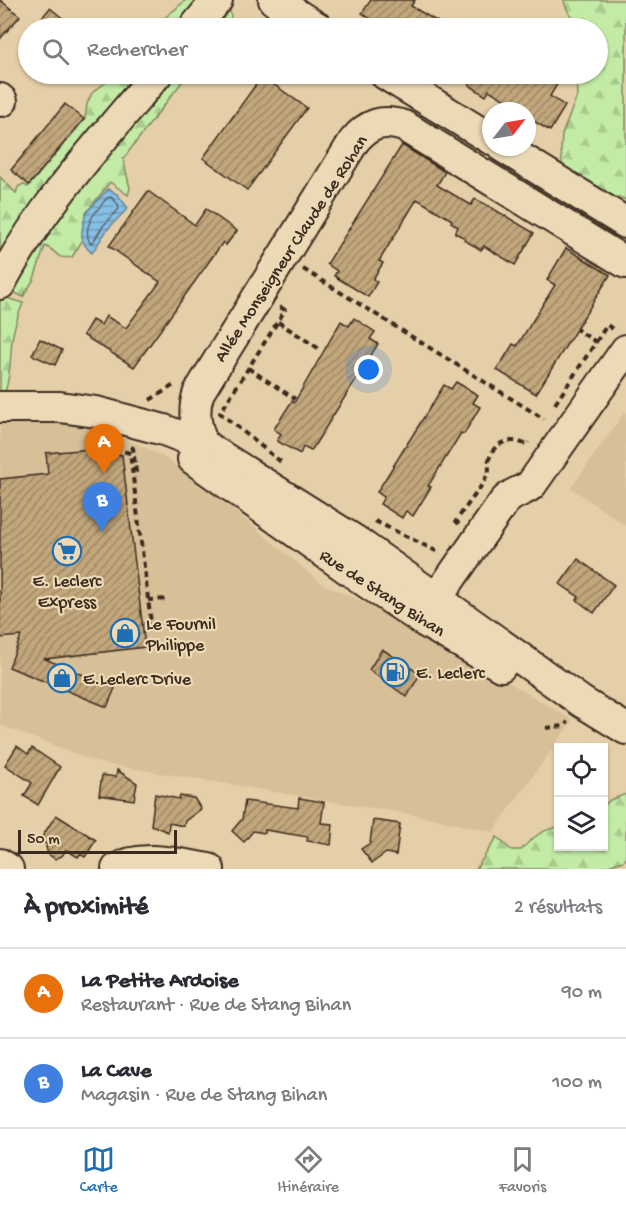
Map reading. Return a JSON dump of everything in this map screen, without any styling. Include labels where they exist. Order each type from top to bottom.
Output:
[{"type":"street","points":[[202,18],[217,0]]},
{"type":"street","points":[[274,0],[302,18]]},
{"type":"street","points":[[0,284],[32,229],[57,195],[149,84]]},
{"type":"street","points":[[401,84],[482,133]]},
{"type":"street","name":"Allée Monseigneur Claude de Rohan","points":[[203,445],[196,426],[194,410],[202,385],[354,141],[363,130],[373,125],[396,124],[411,130],[626,263]]},
{"type":"street","points":[[518,156],[626,223]]},
{"type":"street","points":[[436,599],[504,502],[516,492],[531,485],[621,341]]},
{"type":"street","name":"Rue de Stang Bihan","points":[[0,407],[60,407],[123,423],[164,430],[203,445],[362,530],[436,599],[582,702],[626,729]]},
{"type":"street","name":"Rue de Stang Bihan","points":[[123,423],[424,621],[550,696],[626,748]]},
{"type":"street","points":[[362,530],[366,582],[400,591],[486,647],[510,651]]},
{"type":"street","points":[[117,869],[127,864],[146,861],[209,869]]},
{"type":"street","points":[[0,864],[8,869]]},
{"type":"path","points":[[283,257],[544,419]]},
{"type":"path","points":[[256,299],[277,322],[321,350]]},
{"type":"path","points":[[256,299],[285,310],[220,413],[282,462]]},
{"type":"path","points":[[538,428],[607,325],[621,341]]},
{"type":"path","points":[[576,329],[596,342]]},
{"type":"path","points":[[222,352],[295,399]]},
{"type":"path","points":[[142,624],[151,623],[130,453],[102,446],[96,438],[123,423],[143,404],[177,384],[194,380],[202,385]]},
{"type":"path","points":[[123,423],[133,448],[136,472],[134,481]]},
{"type":"path","points":[[463,526],[456,521],[490,472],[489,460],[496,447],[510,440],[526,445],[532,436]]},
{"type":"path","points":[[362,530],[440,553]]},
{"type":"path","points":[[148,600],[167,599]]},
{"type":"path","points":[[546,728],[564,726],[568,722]]},
{"type":"shaded area","points":[[626,410],[626,526],[571,488]]},
{"type":"shaded area","points":[[71,420],[114,433],[162,456],[206,486],[321,583],[399,618],[573,720],[557,743],[554,743],[554,747],[493,832],[426,817],[99,763],[0,725],[0,423]]},
{"type":"green space","points":[[186,0],[229,0],[231,18],[165,18]]},
{"type":"green space","points":[[564,0],[626,0],[626,200],[620,197],[605,199],[563,175],[562,135],[577,96],[576,84],[608,84],[608,18],[572,18]]},
{"type":"green space","points":[[104,84],[180,84],[123,159],[130,188],[128,195],[110,182],[86,213],[82,241],[72,257],[59,256],[45,246],[34,279],[23,297],[12,291],[0,265],[0,177],[16,193],[18,187],[23,184],[28,187],[85,119],[87,104],[92,93]]},
{"type":"green space","points":[[0,296],[23,303],[13,335],[5,392],[0,391]]},
{"type":"green space","points":[[626,794],[626,859],[623,861],[599,869],[476,869],[497,837],[511,850],[521,850],[538,835],[554,828],[554,851],[608,851],[608,802]]},
{"type":"water","points":[[108,189],[117,194],[128,208],[107,230],[92,253],[83,240],[84,219],[86,213]]},
{"type":"building","points":[[0,0],[20,16],[0,39]]},
{"type":"building","points":[[371,0],[415,0],[411,6],[431,18],[369,18],[362,13]]},
{"type":"building","points":[[50,8],[62,18],[42,18]]},
{"type":"building","points":[[256,84],[273,84],[307,108],[247,190],[203,158]]},
{"type":"building","points":[[470,84],[557,84],[550,96],[565,106],[550,131],[536,122],[536,102],[508,102],[489,90],[486,96]]},
{"type":"building","points":[[65,104],[84,119],[29,185],[11,170]]},
{"type":"building","points":[[402,145],[445,172],[437,185],[471,205],[475,199],[534,233],[515,265],[484,246],[481,250],[464,240],[465,238],[455,233],[458,227],[451,222],[452,220],[417,199],[379,261],[383,263],[373,279],[377,282],[368,297],[334,276],[337,271],[327,264]]},
{"type":"building","points":[[148,191],[195,225],[206,209],[237,231],[226,245],[223,242],[134,367],[83,335],[92,320],[101,325],[106,316],[126,328],[160,282],[109,246]]},
{"type":"building","points":[[566,248],[610,275],[536,394],[497,370],[513,344],[517,346],[555,285],[547,280]]},
{"type":"building","points":[[354,318],[375,332],[370,339],[378,344],[311,451],[303,447],[300,454],[277,441],[281,434],[274,429],[292,401],[294,403],[341,321],[349,326]]},
{"type":"building","points":[[40,339],[62,350],[55,365],[32,355]]},
{"type":"building","points":[[456,382],[478,395],[473,403],[480,407],[428,486],[431,487],[413,516],[406,511],[402,518],[380,504],[384,497],[377,492],[444,385],[451,389]]},
{"type":"building","name":"E. Leclerc Express","points":[[91,449],[122,455],[145,647],[45,659],[115,688],[107,707],[9,667],[21,636],[0,638],[0,479],[48,474],[46,453]]},
{"type":"building","points":[[578,559],[614,585],[594,613],[577,600],[579,597],[560,584]]},
{"type":"building","name":"E. Leclerc","points":[[382,649],[420,674],[407,697],[369,670]]},
{"type":"building","points":[[17,746],[28,754],[32,748],[60,767],[38,805],[24,796],[32,783],[5,765]]},
{"type":"building","points":[[117,770],[137,783],[134,800],[99,795],[102,775],[116,777]]},
{"type":"building","points":[[155,794],[179,799],[180,796],[194,798],[201,809],[185,821],[184,826],[169,823],[168,832],[151,825]]},
{"type":"building","points":[[299,798],[324,802],[321,823],[333,824],[331,845],[307,841],[308,837],[265,830],[265,833],[253,831],[244,842],[232,831],[242,819],[245,801],[298,808]]},
{"type":"building","points":[[56,815],[96,840],[85,857],[80,854],[78,857],[66,850],[62,856],[55,859],[48,854],[47,845],[40,840]]},
{"type":"building","points":[[373,820],[400,824],[396,855],[386,853],[372,863],[361,849],[370,843]]},
{"type":"place","name":"La Petite Ardoise","points":[[104,474]]},
{"type":"place","name":"La Cave","points":[[102,532]]},
{"type":"place","name":"E. Leclerc Express","points":[[67,551]]},
{"type":"place","name":"Le Fournil Philippe","points":[[125,633]]},
{"type":"place","name":"E. Leclerc","points":[[395,672]]},
{"type":"place","name":"E.Leclerc Drive","points":[[62,678]]}]
